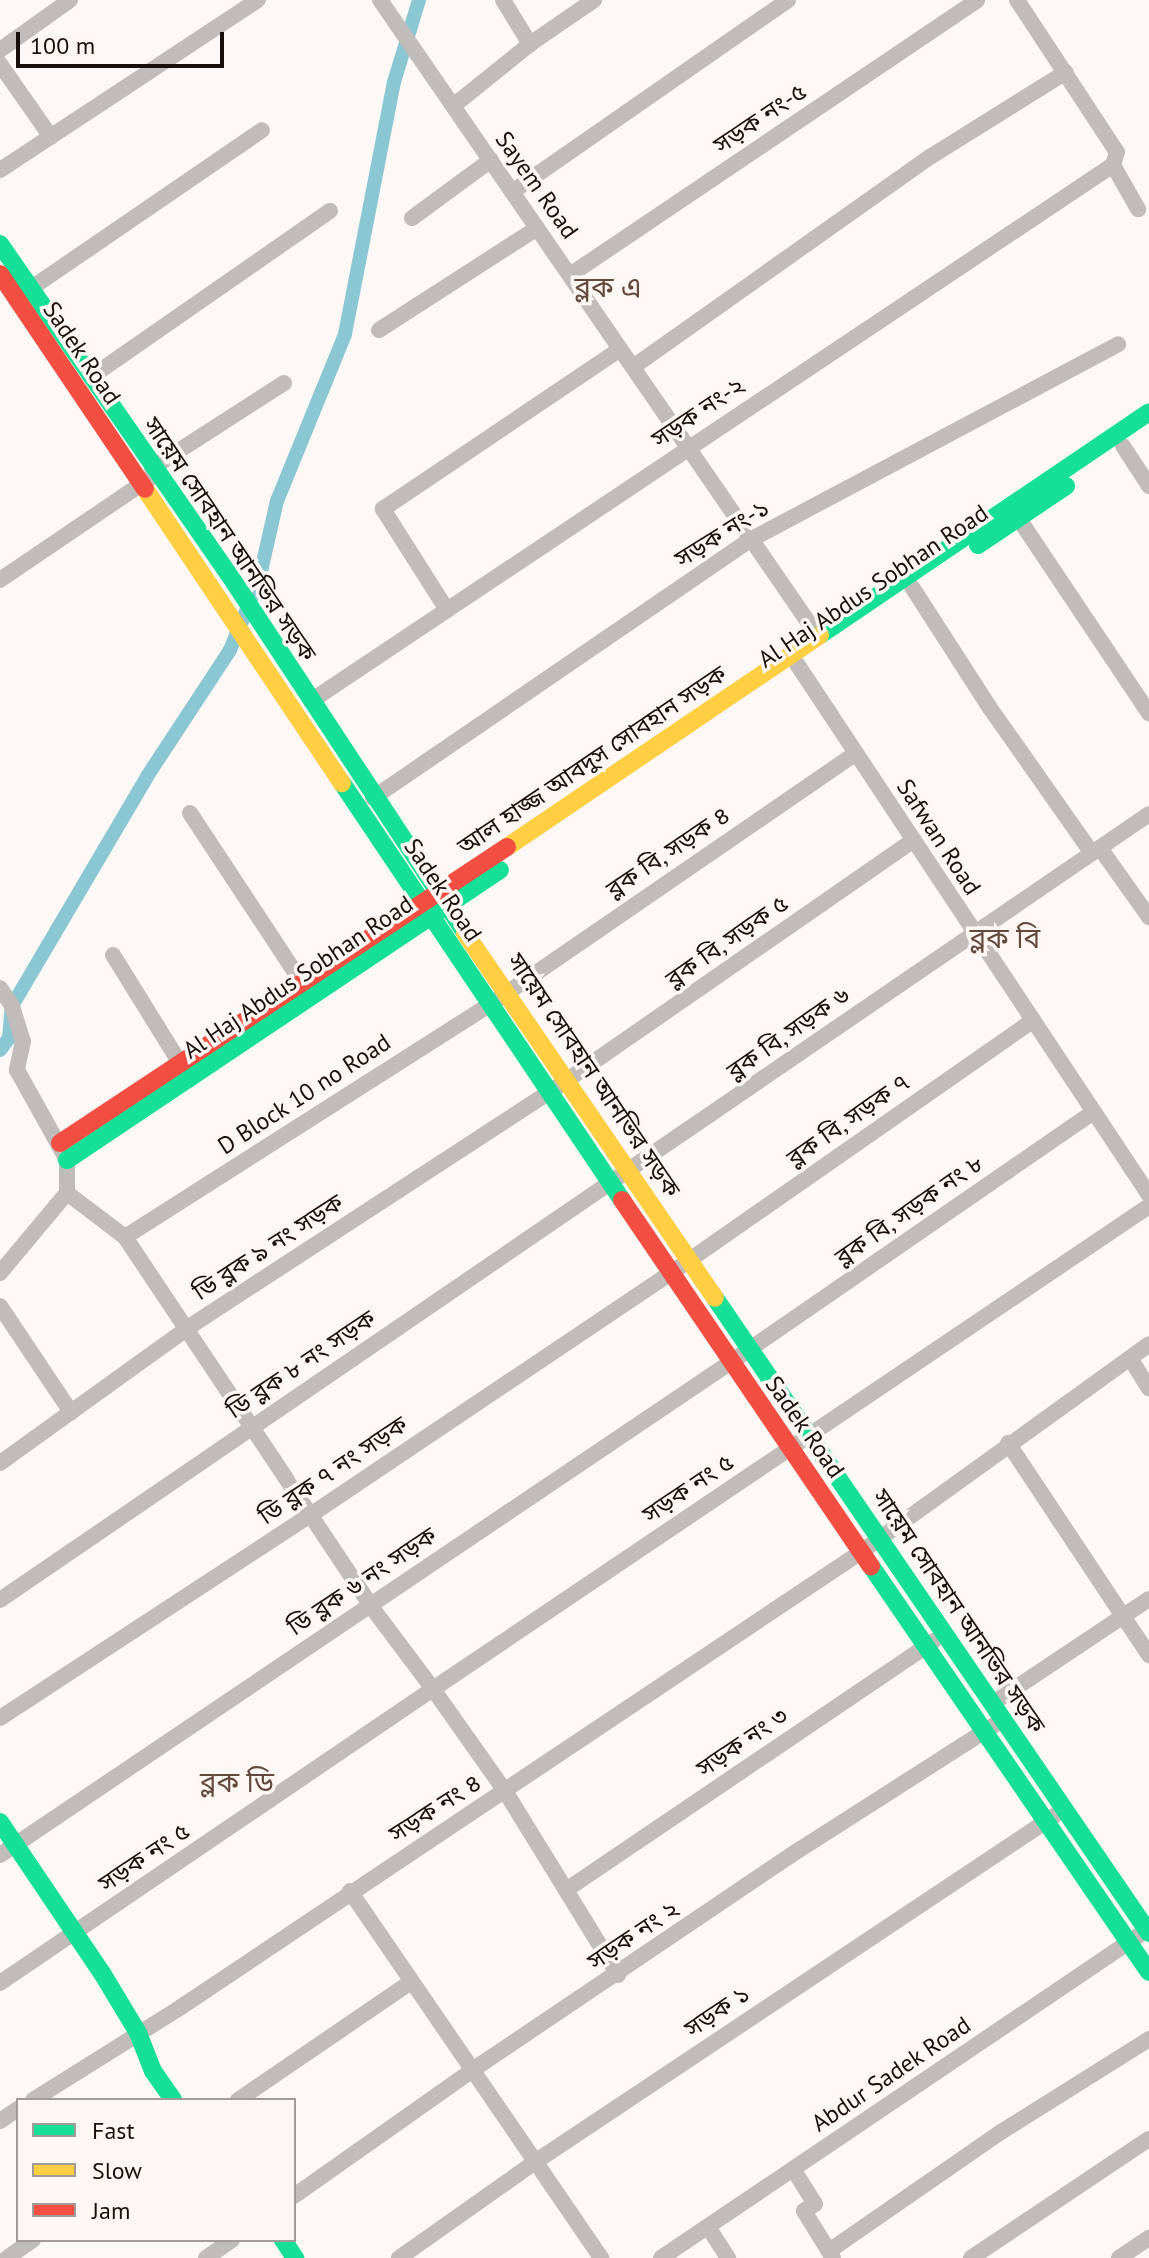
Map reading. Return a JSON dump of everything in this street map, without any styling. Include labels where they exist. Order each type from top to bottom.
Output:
[{"type":"street","points":[[0,50],[70,0]]},
{"type":"street","points":[[0,170],[258,0]]},
{"type":"street","points":[[503,0],[530,44]]},
{"type":"street","points":[[453,106],[530,44],[594,0]]},
{"type":"street","points":[[512,192],[788,0]]},
{"type":"street","name":"সড়ক নং-৫","points":[[570,275],[977,0]]},
{"type":"street","points":[[1017,0],[1117,152],[1113,165],[1138,209]]},
{"type":"street","name":"Sayem Road","points":[[383,4],[817,635]]},
{"type":"street","points":[[0,64],[51,137]]},
{"type":"street","points":[[633,367],[930,157],[1066,72]]},
{"type":"street","points":[[30,289],[262,130]]},
{"type":"street","points":[[412,218],[491,160]]},
{"type":"street","name":"সড়ক নং-২","points":[[311,701],[1113,165]]},
{"type":"street","points":[[91,377],[330,211]]},
{"type":"street","points":[[379,330],[537,228]]},
{"type":"street","name":"সায়েম সোবহান আনভির সড়ক","points":[[0,244],[228,573],[373,798],[446,899],[1148,1930]]},
{"type":"street","name":"Sadek Road","points":[[0,274],[140,487],[265,666],[670,1272],[985,1729]]},
{"type":"street","name":"সড়ক নং-১","points":[[373,798],[750,540],[1118,344]]},
{"type":"street","points":[[447,610],[383,509],[620,349]]},
{"type":"street","points":[[0,580],[140,487],[154,469],[284,383]]},
{"type":"street","name":"আল হাজ্জ আবদুস সোবহান সড়ক","points":[[446,899],[817,635],[1149,412]]},
{"type":"street","name":"Al Haj Abdus Sobhan Road","points":[[64,1152],[912,587],[1019,519],[1149,428]]},
{"type":"street","points":[[1123,446],[1149,486]]},
{"type":"street","points":[[1019,519],[1149,713]]},
{"type":"street","points":[[912,587],[990,708],[1149,917]]},
{"type":"street","name":"Safwan Road","points":[[797,664],[1149,1195]]},
{"type":"street","name":"ব্লক বি, সড়ক ৪","points":[[507,990],[855,754]]},
{"type":"street","points":[[190,813],[302,983]]},
{"type":"street","name":"ব্লক বি, সড়ক ৬","points":[[631,1171],[1149,814]]},
{"type":"street","name":"ব্লক বি, সড়ক ৫","points":[[568,1080],[913,841]]},
{"type":"street","points":[[64,1152],[180,1063],[302,983],[427,910]]},
{"type":"street","points":[[113,955],[180,1063]]},
{"type":"street","points":[[0,988],[12,1006],[23,1041],[17,1070],[64,1152],[67,1193],[0,1273]]},
{"type":"street","name":"D Block 10 no Road","points":[[125,1237],[491,1004],[507,990]]},
{"type":"street","name":"ব্লক বি, সড়ক ৭","points":[[691,1259],[1033,1020]]},
{"type":"street","name":"ডি ব্লক ৯ নং সড়ক","points":[[0,1463],[189,1327],[568,1080]]},
{"type":"street","name":"ব্লক বি, সড়ক নং ৮","points":[[751,1349],[1094,1112]]},
{"type":"street","name":"ডি ব্লক ৮ নং সড়ক","points":[[0,1600],[253,1425],[631,1171]]},
{"type":"street","points":[[67,1193],[125,1237],[189,1327],[370,1605],[505,1791],[618,1975]]},
{"type":"street","name":"সড়ক নং ৫","points":[[0,1983],[1149,1206]]},
{"type":"street","name":"ডি ব্লক ৭ নং সড়ক","points":[[0,1718],[312,1514],[691,1259]]},
{"type":"street","points":[[0,1306],[30,1346],[71,1412]]},
{"type":"street","name":"সড়ক নং ৪","points":[[36,2098],[505,1791],[861,1552],[1149,1344]]},
{"type":"street","name":"ডি ব্লক ৬ নং সড়ক","points":[[8,1849],[751,1349]]},
{"type":"street","points":[[1130,1358],[1149,1388]]},
{"type":"street","points":[[1008,1443],[1149,1655]]},
{"type":"street","points":[[993,1703],[1149,1599]]},
{"type":"street","name":"সড়ক নং ৩","points":[[566,1890],[946,1634]]},
{"type":"street","name":"সড়ক নং ২","points":[[296,2195],[471,2071],[618,1975],[799,1850],[1004,1719]]},
{"type":"street","name":"সায়েম সোবহান আনভির সড়ক","points":[[985,1729],[1149,1972]]},
{"type":"street","name":"সড়ক ১","points":[[399,2258],[535,2162],[1065,1809]]},
{"type":"street","points":[[0,1822],[8,1849],[75,1934],[138,2033],[165,2063],[188,2098]]},
{"type":"street","points":[[350,1891],[601,2258]]},
{"type":"street","name":"Abdur Sadek Road","points":[[661,2258],[1148,1930]]},
{"type":"street","points":[[241,2098],[411,1982]]},
{"type":"street","points":[[138,2033],[153,2071],[172,2098]]},
{"type":"street","points":[[793,2169],[815,2204],[804,2211],[831,2255],[1001,2132],[1149,2039]]},
{"type":"street","points":[[971,2258],[1149,2139]]},
{"type":"street","points":[[708,2227],[728,2258]]},
{"type":"street","points":[[1119,2258],[1149,2238]]},
{"type":"street","points":[[7,2258],[30,2242]]},
{"type":"street","points":[[206,2258],[229,2242]]},
{"type":"waterway","points":[[0,1050],[9,1038],[12,1006],[148,775],[230,650],[259,580],[277,501],[345,334],[394,82],[419,0]]},
{"type":"traffic: fast","points":[[0,244],[228,573],[465,933]]},
{"type":"traffic: fast","points":[[820,635],[1149,412]]},
{"type":"traffic: fast","points":[[978,545],[1066,486]]},
{"type":"traffic: fast","points":[[342,783],[622,1200]]},
{"type":"traffic: fast","points":[[67,1160],[500,870]]},
{"type":"traffic: fast","points":[[715,1298],[1149,1933]]},
{"type":"traffic: fast","points":[[871,1566],[1149,1972]]},
{"type":"traffic: fast","points":[[0,1822],[102,1973],[138,2033],[153,2071],[172,2098]]},
{"type":"traffic: fast","points":[[284,2242],[295,2258]]},
{"type":"traffic: slow","points":[[145,489],[342,783]]},
{"type":"traffic: slow","points":[[507,847],[820,635]]},
{"type":"traffic: slow","points":[[465,933],[715,1298]]},
{"type":"traffic: jam","points":[[0,274],[145,489]]},
{"type":"traffic: jam","points":[[60,1143],[507,847]]},
{"type":"traffic: jam","points":[[622,1200],[871,1566]]},
{"type":"district","name":"ব্লক এ","points":[[608,287]]},
{"type":"district","name":"ব্লক বি","points":[[1005,938]]},
{"type":"district","name":"ব্লক ডি","points":[[237,1782]]}]
